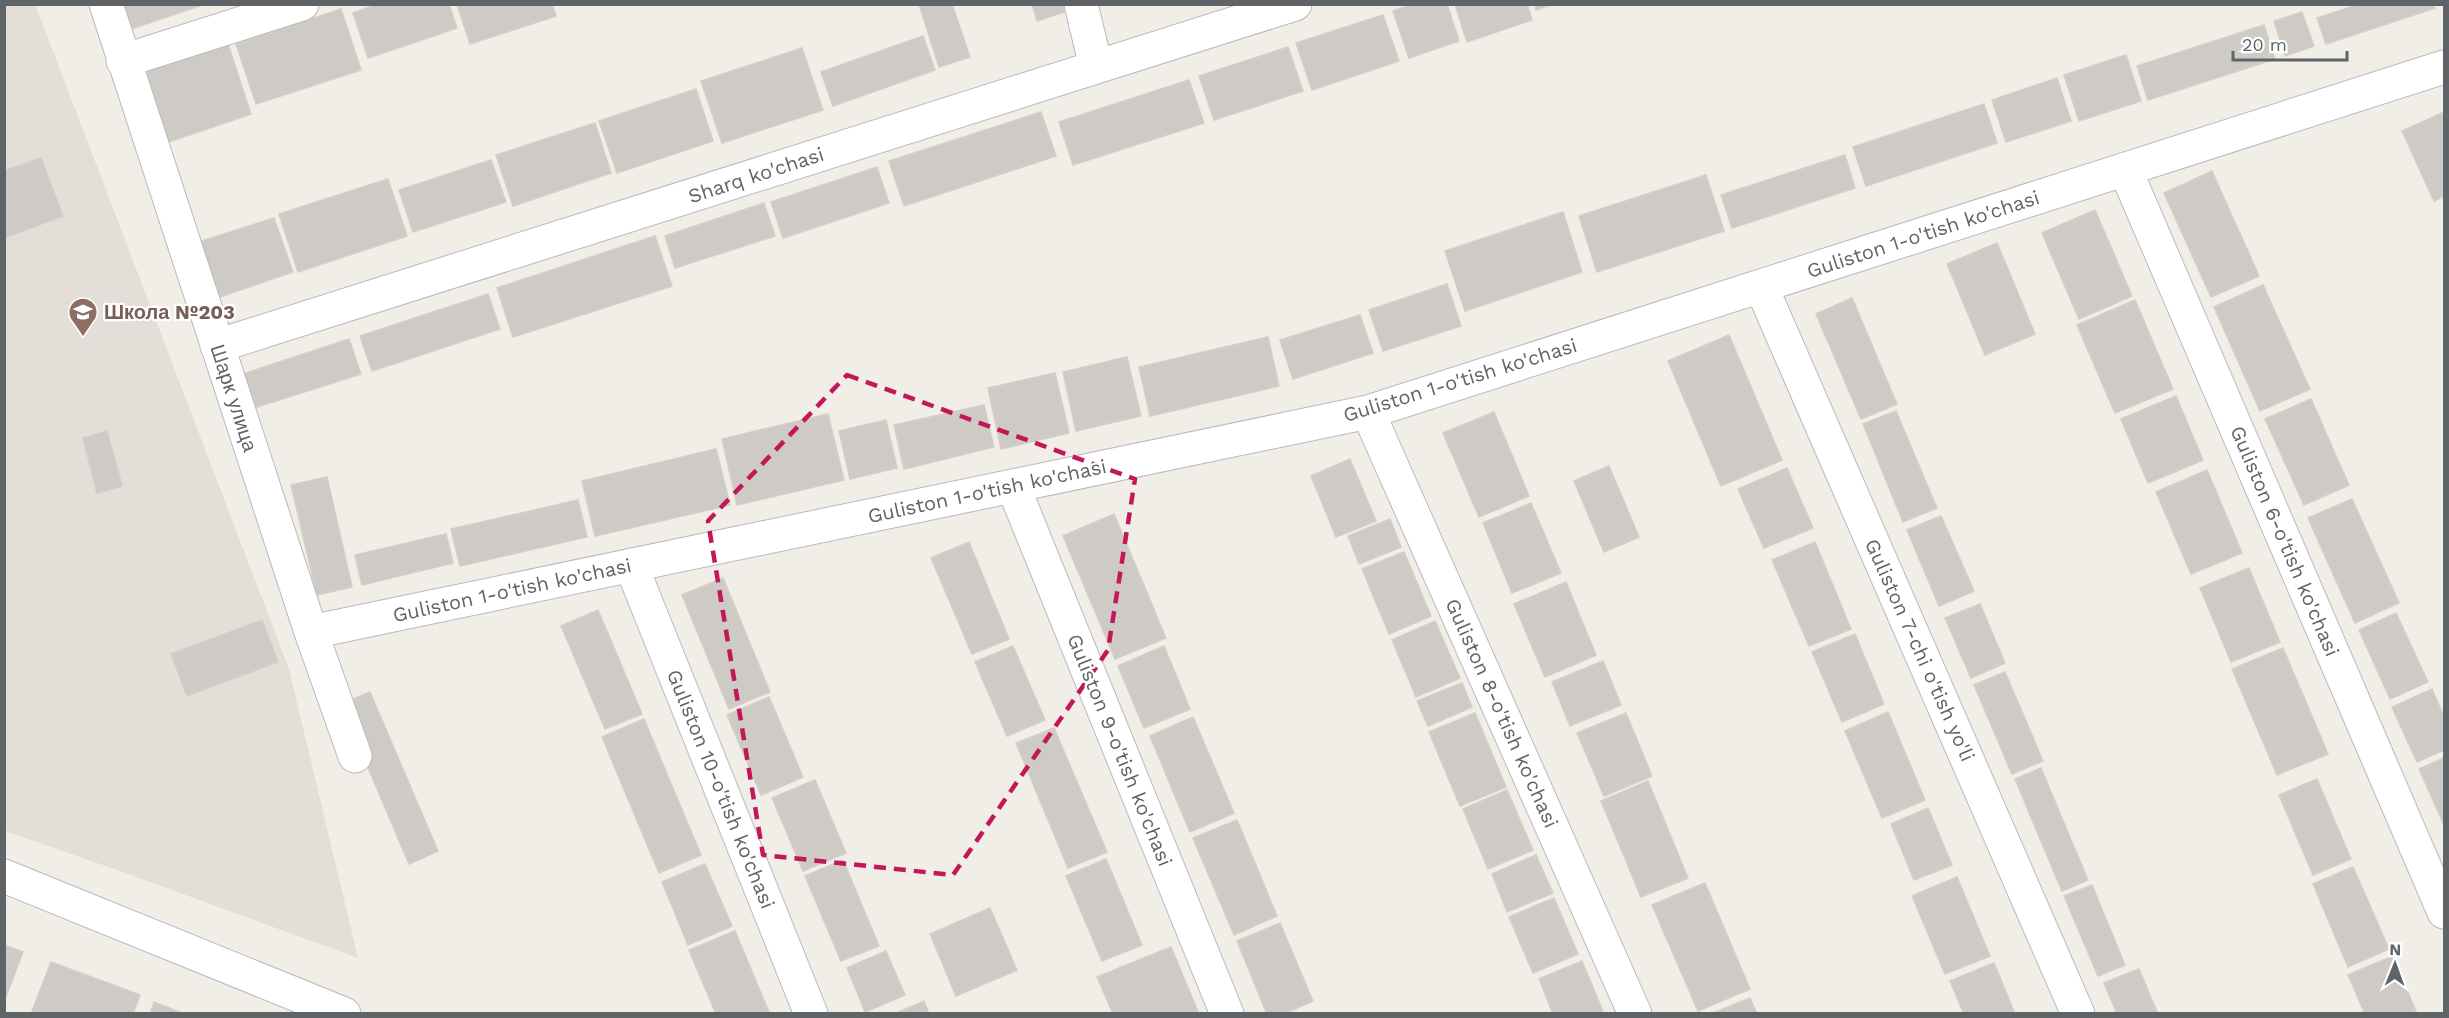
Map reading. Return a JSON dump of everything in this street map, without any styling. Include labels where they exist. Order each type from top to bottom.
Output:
[{"type":"street","name":"Шарк улица","points":[[106,4],[311,632],[355,756]]},
{"type":"street","points":[[123,61],[302,4]]},
{"type":"street","points":[[1081,4],[1096,68]]},
{"type":"street","name":"Sharq ko'chasi","points":[[217,346],[1295,4]]},
{"type":"street","name":"Guliston 1-o'tish ko'chasi","points":[[311,632],[1368,412],[2445,67]]},
{"type":"street","name":"Guliston 6-o'tish ko'chasi","points":[[2125,169],[2445,912]]},
{"type":"street","name":"Guliston 7-chi o'tish yo'li","points":[[1761,286],[2078,1014]]},
{"type":"street","name":"Guliston 8-o'tish ko'chasi","points":[[1368,412],[1635,1014]]},
{"type":"street","name":"Guliston 9-o'tish ko'chasi","points":[[1013,486],[1227,1014]]},
{"type":"street","name":"Guliston 10-o'tish ko'chasi","points":[[631,565],[811,1014]]},
{"type":"street","points":[[4,876],[344,1014]]},
{"type":"highlighted area","points":[[847,375],[1135,479],[1108,650],[953,875],[763,855],[708,521]]},
{"type":"shaded area","name":"Школа №203","points":[[35,4],[289,669],[358,958],[5,831],[4,5]]},
{"type":"building","points":[[120,4],[198,4],[199,6],[128,30]]},
{"type":"building","points":[[378,4],[449,4],[457,28],[368,58],[353,13]]},
{"type":"building","points":[[457,4],[552,4],[556,16],[470,44]]},
{"type":"building","points":[[919,4],[952,4],[970,57],[939,67]]},
{"type":"building","points":[[1032,4],[1062,4],[1064,12],[1037,21]]},
{"type":"building","points":[[1413,4],[1447,4],[1459,41],[1409,58],[1393,11]]},
{"type":"building","points":[[1455,4],[1527,4],[1532,20],[1467,42]]},
{"type":"building","points":[[1535,4],[1552,4],[1536,10]]},
{"type":"building","points":[[2360,4],[2433,4],[2435,8],[2326,44],[2317,18]]},
{"type":"building","points":[[341,9],[361,70],[256,104],[236,44]]},
{"type":"building","points":[[2302,12],[2314,46],[2285,56],[2274,21]]},
{"type":"building","points":[[1383,15],[1399,61],[1312,90],[1296,43]]},
{"type":"building","points":[[2264,25],[2275,59],[2148,100],[2137,66]]},
{"type":"building","points":[[923,36],[935,70],[833,106],[821,72]]},
{"type":"building","points":[[227,41],[251,114],[163,144],[138,71]]},
{"type":"building","points":[[1288,47],[1303,91],[1214,120],[1199,76]]},
{"type":"building","points":[[802,48],[823,110],[722,143],[701,81]]},
{"type":"building","points":[[2126,55],[2141,101],[2079,121],[2064,75]]},
{"type":"building","points":[[2057,78],[2071,121],[2006,142],[1992,100]]},
{"type":"building","points":[[1189,80],[1204,123],[1073,165],[1059,122]]},
{"type":"building","points":[[696,89],[713,141],[617,173],[599,121]]},
{"type":"building","points":[[1984,104],[1997,143],[1866,186],[1853,147]]},
{"type":"building","points":[[1041,112],[1056,156],[904,206],[889,161]]},
{"type":"building","points":[[2444,112],[2444,196],[2434,201],[2402,131]]},
{"type":"building","points":[[595,123],[611,173],[513,206],[496,155]]},
{"type":"building","points":[[1845,155],[1855,188],[1732,228],[1721,195]]},
{"type":"building","points":[[41,158],[63,216],[4,238],[4,171]]},
{"type":"building","points":[[491,160],[506,202],[413,232],[399,190]]},
{"type":"building","points":[[877,167],[889,203],[783,238],[771,202]]},
{"type":"building","points":[[2212,171],[2259,276],[2211,297],[2164,193]]},
{"type":"building","points":[[1706,175],[1724,231],[1597,272],[1579,216]]},
{"type":"building","points":[[388,179],[407,236],[298,272],[279,214]]},
{"type":"building","points":[[764,203],[775,236],[675,268],[665,236]]},
{"type":"building","points":[[2095,210],[2132,296],[2079,319],[2042,233]]},
{"type":"building","points":[[1563,212],[1582,272],[1465,311],[1445,251]]},
{"type":"building","points":[[274,218],[293,272],[208,301],[189,245]]},
{"type":"building","points":[[655,236],[672,286],[513,337],[497,288]]},
{"type":"building","points":[[1997,243],[2035,334],[1985,355],[1947,264]]},
{"type":"building","points":[[1447,284],[1461,326],[1383,351],[1369,310]]},
{"type":"building","points":[[2263,285],[2310,389],[2260,411],[2214,307]]},
{"type":"building","points":[[488,294],[500,329],[372,371],[360,336]]},
{"type":"building","points":[[1852,298],[1897,404],[1861,419],[1816,314]]},
{"type":"building","points":[[2135,300],[2173,389],[2115,413],[2077,325]]},
{"type":"building","points":[[1360,315],[1373,353],[1293,379],[1280,340]]},
{"type":"building","points":[[1729,335],[1782,460],[1721,486],[1668,361]]},
{"type":"building","points":[[1268,337],[1279,386],[1150,416],[1139,367]]},
{"type":"building","points":[[349,339],[361,374],[251,409],[240,375]]},
{"type":"building","points":[[1127,357],[1141,416],[1076,431],[1063,372]]},
{"type":"building","points":[[1055,373],[1069,433],[1001,449],[988,388]]},
{"type":"building","points":[[2176,396],[2203,460],[2148,483],[2121,419]]},
{"type":"building","points":[[2311,399],[2349,485],[2304,505],[2265,419]]},
{"type":"building","points":[[984,405],[994,447],[904,469],[894,425]]},
{"type":"building","points":[[1896,411],[1937,508],[1903,522],[1863,424]]},
{"type":"building","points":[[1494,412],[1529,496],[1479,517],[1443,433]]},
{"type":"building","points":[[828,414],[844,480],[737,505],[722,439]]},
{"type":"building","points":[[886,420],[897,468],[850,479],[839,431]]},
{"type":"building","points":[[107,431],[122,486],[97,493],[83,438]]},
{"type":"building","points":[[716,449],[730,505],[595,536],[582,481]]},
{"type":"building","points":[[1350,459],[1376,521],[1336,537],[1311,476]]},
{"type":"building","points":[[1609,466],[1639,537],[1604,552],[1574,481]]},
{"type":"building","points":[[1787,468],[1813,528],[1764,548],[1738,489]]},
{"type":"building","points":[[2207,470],[2242,553],[2191,574],[2156,492]]},
{"type":"building","points":[[327,477],[352,587],[317,595],[291,485]]},
{"type":"building","points":[[2352,499],[2399,603],[2355,623],[2308,518]]},
{"type":"building","points":[[578,500],[587,537],[460,566],[451,529]]},
{"type":"building","points":[[1531,503],[1561,573],[1512,593],[1483,523]]},
{"type":"building","points":[[1114,514],[1166,638],[1115,659],[1063,536]]},
{"type":"building","points":[[1941,516],[1974,591],[1939,606],[1907,530]]},
{"type":"building","points":[[1390,519],[1401,547],[1359,564],[1348,536]]},
{"type":"building","points":[[446,534],[453,563],[362,585],[355,555]]},
{"type":"building","points":[[969,542],[1009,639],[972,654],[931,558]]},
{"type":"building","points":[[1815,542],[1851,629],[1809,646],[1772,560]]},
{"type":"building","points":[[1404,552],[1431,616],[1389,634],[1362,569]]},
{"type":"building","points":[[2249,568],[2280,642],[2231,662],[2200,588]]},
{"type":"building","points":[[723,578],[770,692],[729,709],[682,595]]},
{"type":"building","points":[[1566,582],[1596,655],[1545,677],[1514,604]]},
{"type":"building","points":[[1980,604],[2005,663],[1971,678],[1945,618]]},
{"type":"building","points":[[598,610],[642,714],[605,729],[561,626]]},
{"type":"building","points":[[2396,613],[2428,682],[2390,699],[2359,630]]},
{"type":"building","points":[[262,620],[278,662],[187,696],[171,654]]},
{"type":"building","points":[[1435,621],[1460,678],[1416,697],[1392,640]]},
{"type":"building","points":[[1855,634],[1884,704],[1842,722],[1812,652]]},
{"type":"building","points":[[1013,646],[1045,720],[1007,736],[975,662]]},
{"type":"building","points":[[1164,646],[1190,709],[1144,728],[1118,666]]},
{"type":"building","points":[[2283,648],[2328,754],[2277,775],[2232,669]]},
{"type":"building","points":[[1603,661],[1621,705],[1570,726],[1552,682]]},
{"type":"building","points":[[2005,672],[2043,761],[2012,774],[1974,685]]},
{"type":"building","points":[[1462,683],[1472,707],[1428,726],[1417,701]]},
{"type":"building","points":[[2432,689],[2444,717],[2444,750],[2417,762],[2392,707]]},
{"type":"building","points":[[370,692],[438,851],[409,864],[341,704]]},
{"type":"building","points":[[769,697],[803,777],[761,795],[727,715]]},
{"type":"building","points":[[1888,712],[1925,800],[1882,818],[1845,731]]},
{"type":"building","points":[[1475,713],[1506,787],[1460,806],[1429,732]]},
{"type":"building","points":[[1626,713],[1652,776],[1604,796],[1577,733]]},
{"type":"building","points":[[1193,717],[1234,813],[1190,832],[1150,736]]},
{"type":"building","points":[[644,719],[701,855],[659,873],[602,737]]},
{"type":"building","points":[[1054,728],[1107,852],[1068,868],[1016,743]]},
{"type":"building","points":[[2444,758],[2444,825],[2419,769]]},
{"type":"building","points":[[2041,768],[2088,880],[2062,891],[2015,779]]},
{"type":"building","points":[[2317,779],[2351,859],[2313,875],[2279,795]]},
{"type":"building","points":[[815,780],[846,853],[803,871],[772,798]]},
{"type":"building","points":[[1648,781],[1688,878],[1641,897],[1601,801]]},
{"type":"building","points":[[1507,790],[1533,850],[1488,869],[1463,809]]},
{"type":"building","points":[[1928,808],[1952,865],[1914,880],[1891,824]]},
{"type":"building","points":[[1237,820],[1277,916],[1234,935],[1193,838]]},
{"type":"building","points":[[1536,855],[1553,893],[1507,912],[1492,874]]},
{"type":"building","points":[[1106,859],[1142,945],[1102,961],[1066,876]]},
{"type":"building","points":[[843,860],[879,946],[841,961],[805,876]]},
{"type":"building","points":[[705,864],[732,926],[688,945],[662,882]]},
{"type":"building","points":[[2353,867],[2389,949],[2348,967],[2313,884]]},
{"type":"building","points":[[1957,877],[1990,956],[1945,974],[1912,896]]},
{"type":"building","points":[[1705,883],[1750,989],[1698,1011],[1652,905]]},
{"type":"building","points":[[2092,885],[2125,965],[2098,976],[2064,896]]},
{"type":"building","points":[[1554,898],[1578,954],[1533,973],[1509,917]]},
{"type":"building","points":[[990,908],[1017,970],[956,996],[930,934]]},
{"type":"building","points":[[1280,923],[1313,1001],[1283,1014],[1267,1014],[1237,941]]},
{"type":"building","points":[[735,931],[769,1012],[764,1014],[716,1014],[689,950]]},
{"type":"building","points":[[4,945],[23,952],[4,1002]]},
{"type":"building","points":[[1171,947],[1199,1014],[1113,1014],[1097,977]]},
{"type":"building","points":[[886,951],[905,995],[865,1012],[847,968]]},
{"type":"building","points":[[2393,956],[2417,1014],[2365,1014],[2348,975]]},
{"type":"building","points":[[1582,961],[1604,1014],[1553,1014],[1539,979]]},
{"type":"building","points":[[51,962],[140,995],[133,1014],[31,1014]]},
{"type":"building","points":[[1994,963],[2015,1014],[1964,1014],[1950,981]]},
{"type":"building","points":[[2139,969],[2158,1014],[2117,1014],[2104,983]]},
{"type":"building","points":[[1750,998],[1757,1014],[1711,1014]]},
{"type":"building","points":[[924,1001],[929,1014],[894,1014]]},
{"type":"building","points":[[154,1002],[184,1014],[150,1014]]},
{"type":"place","name":"Школа №203","points":[[83,338]]}]
